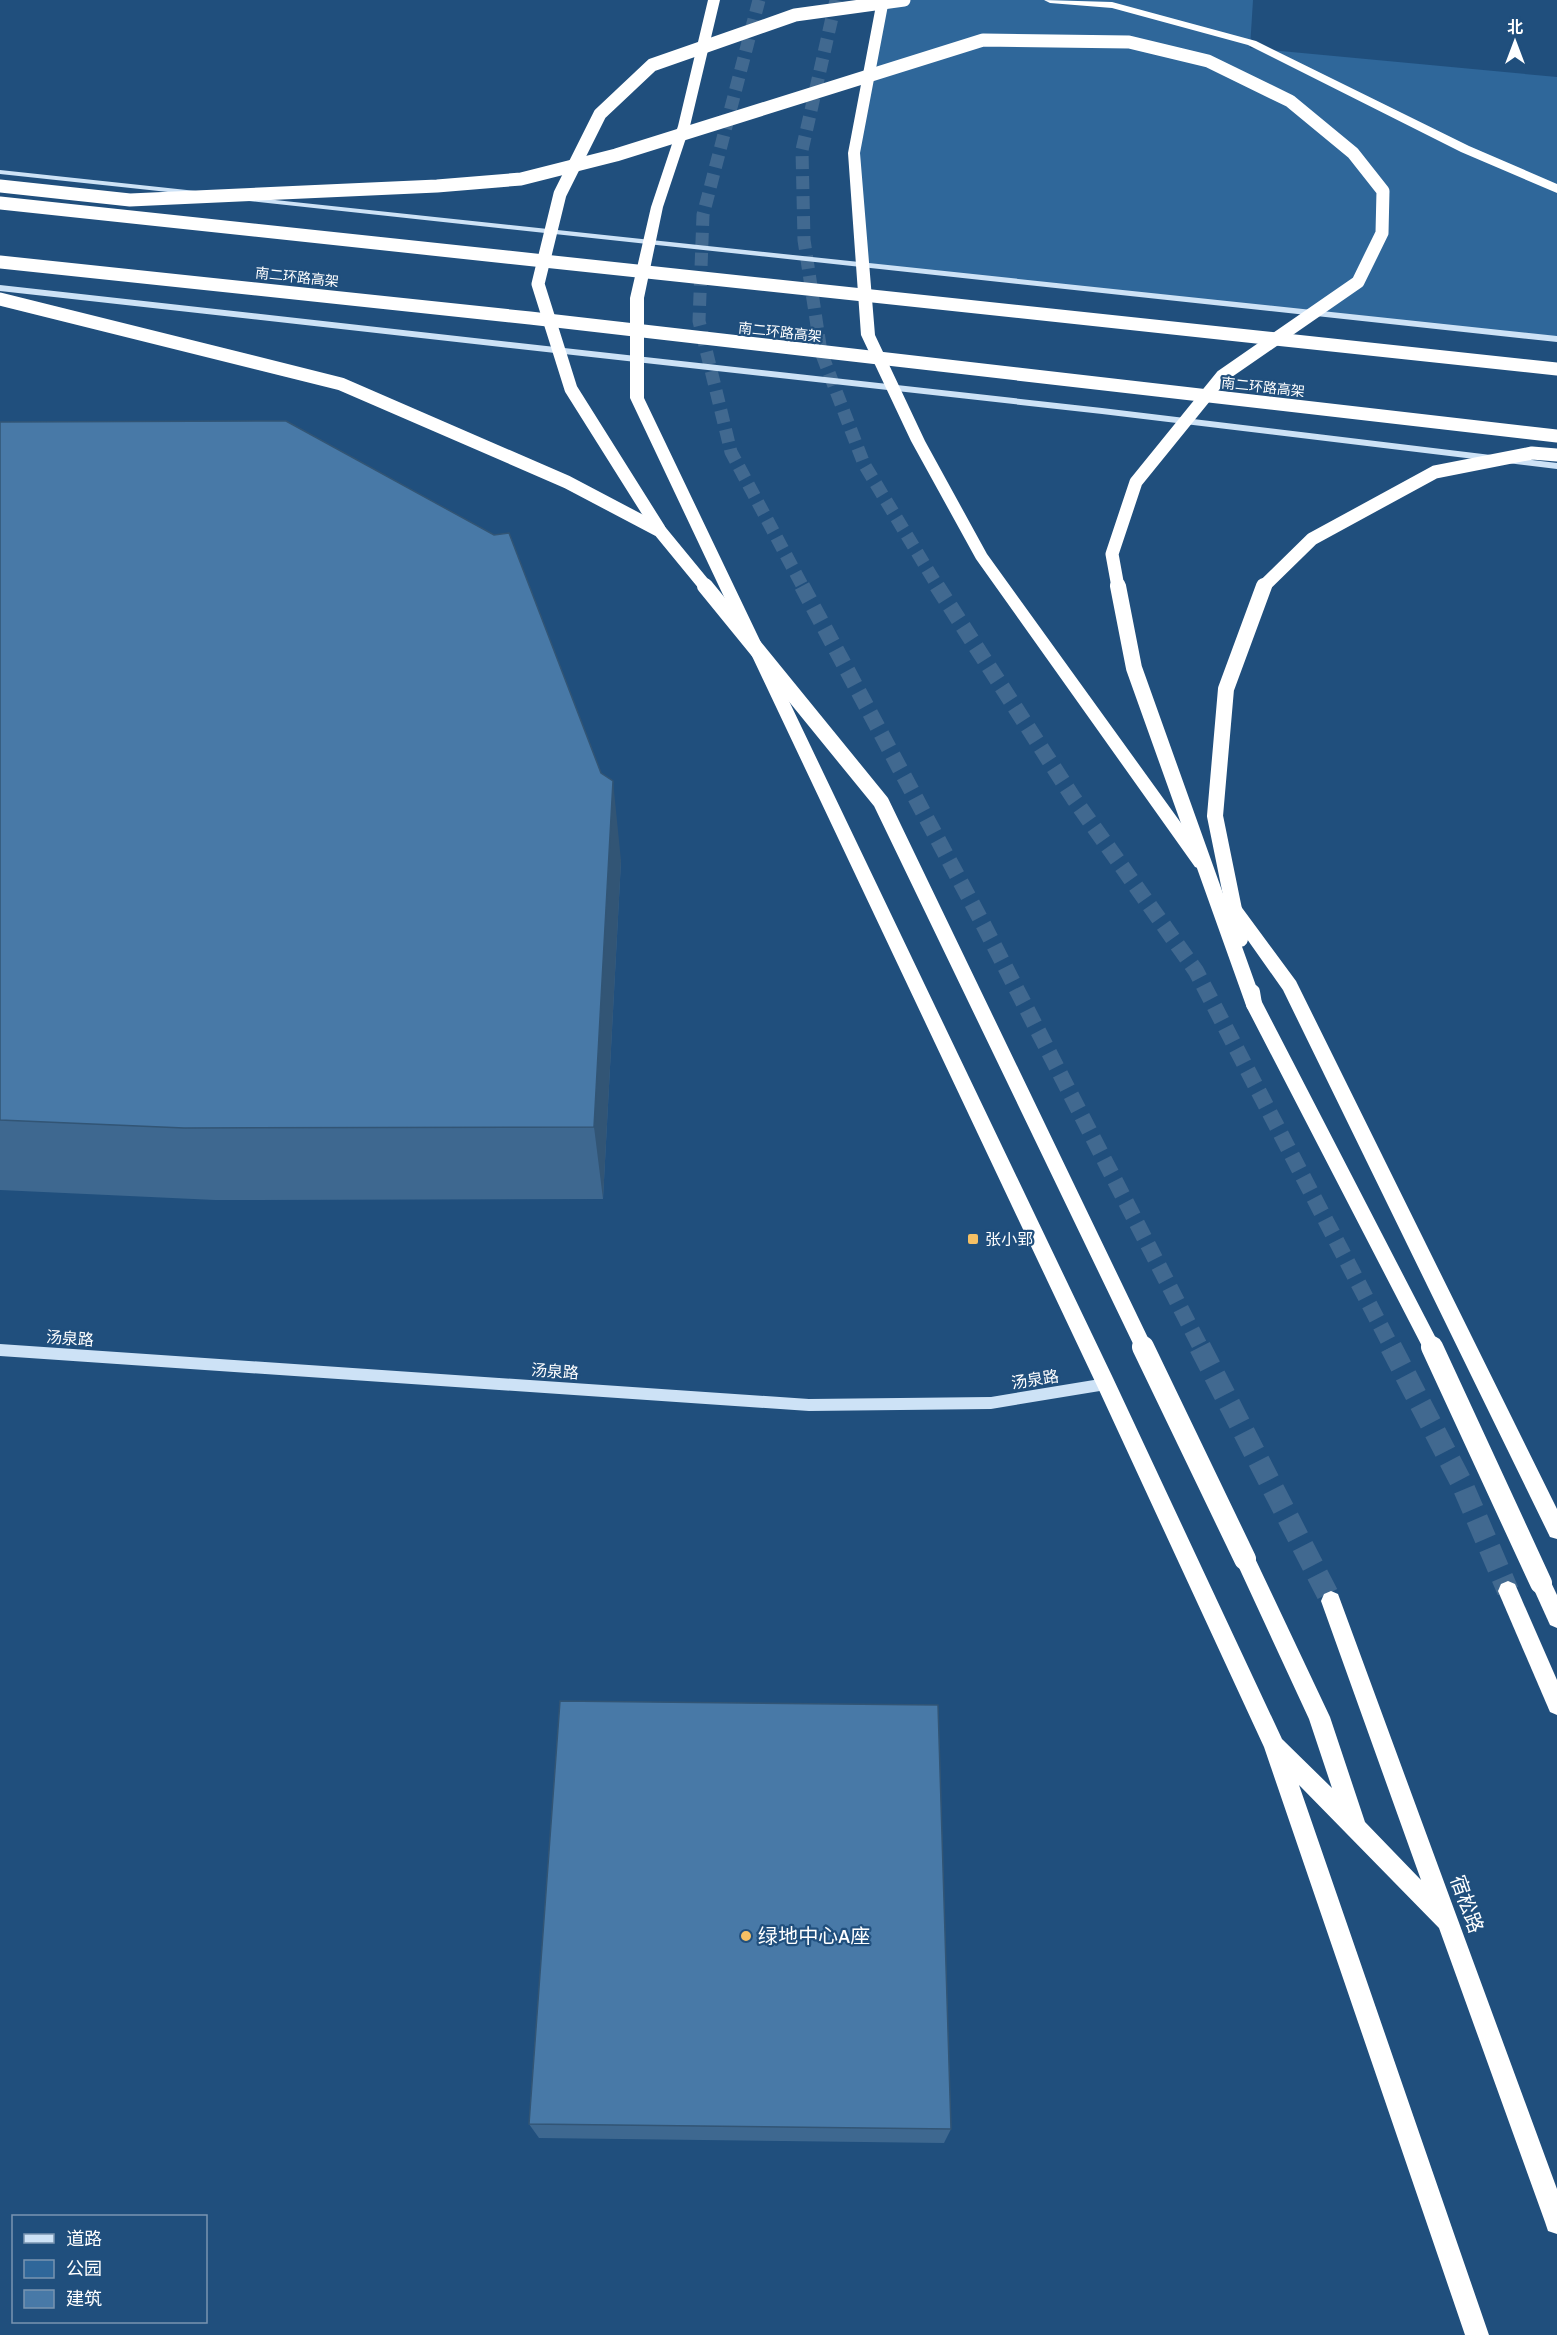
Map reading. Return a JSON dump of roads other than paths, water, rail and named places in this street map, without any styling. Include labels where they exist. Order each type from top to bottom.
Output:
[{"type":"highway","points":[[714,0],[684,126],[657,207],[637,298],[637,399],[1106,1384],[1274,1744],[1477,2335]]},
{"type":"highway","points":[[883,0],[854,153],[868,334],[918,441],[981,556],[1290,986],[1557,1530]]},
{"type":"highway","points":[[904,0],[795,15],[652,65],[600,114],[560,194],[538,284],[571,389],[660,531],[881,802],[1245,1559],[1318,1717],[1356,1827]]},
{"type":"highway","points":[[1050,0],[1112,5],[1252,43],[1465,149],[1557,189]]},
{"type":"highway","points":[[0,186],[130,200],[437,186],[521,178],[616,155],[983,40],[1129,42],[1208,61],[1290,101],[1353,153],[1383,191],[1382,233],[1358,282],[1222,376],[1136,482],[1112,554],[1134,668],[1254,1004],[1429,1341],[1557,1618]]},
{"type":"highway","points":[[0,203],[1557,369]]},
{"type":"highway","name":"南二环路高架","points":[[0,262],[530,318],[1557,436]]},
{"type":"highway","points":[[0,299],[341,384],[567,482],[660,531]]},
{"type":"highway","points":[[1254,1004],[1215,816],[1226,689],[1262,588],[1312,539],[1435,472],[1532,453],[1557,455]]},
{"type":"highway","points":[[1508,1591],[1557,1705]]},
{"type":"highway","name":"宿松路","points":[[1331,1601],[1557,2222]]},
{"type":"highway","points":[[1274,1744],[1448,1923]]},
{"type":"main road","points":[[0,171],[1557,339]]},
{"type":"main road","points":[[0,288],[893,387],[1557,466]]},
{"type":"main road","name":"汤泉路","points":[[0,1350],[809,1405],[991,1402],[1106,1384]]},
{"type":"tunnel","points":[[759,0],[703,215],[699,321],[731,452],[803,587]]},
{"type":"tunnel","points":[[836,0],[802,150],[804,240],[821,352],[864,464],[938,587]]},
{"type":"tunnel","points":[[802,586],[982,922],[1201,1348]]},
{"type":"tunnel","points":[[937,586],[1074,799],[1196,971],[1392,1348]]},
{"type":"tunnel","points":[[1200,1347],[1331,1601]]},
{"type":"tunnel","points":[[1391,1347],[1462,1484],[1508,1591]]},
{"type":"place","name":"张小郢","points":[[973,1239]]},
{"type":"place","name":"绿地中心A座","points":[[746,1936]]}]
